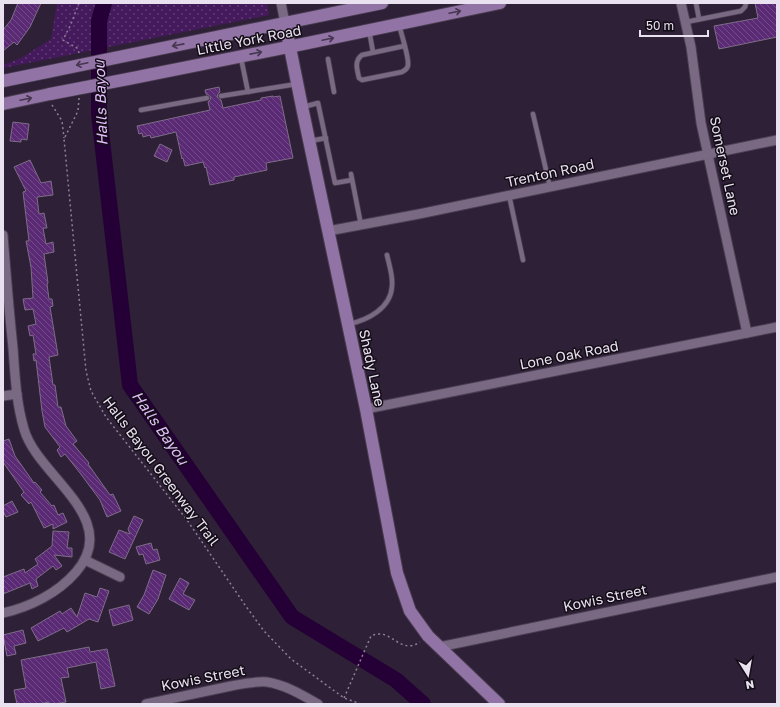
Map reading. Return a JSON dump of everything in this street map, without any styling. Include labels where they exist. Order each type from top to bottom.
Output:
[{"type":"main road","name":"Little York Road","points":[[3,81],[382,3]]},
{"type":"main road","name":"Little York Road","points":[[3,104],[50,98],[128,79],[500,3]]},
{"type":"main road","name":"Shady Lane","points":[[285,23],[366,409],[397,573],[410,611],[428,636],[499,704]]},
{"type":"street","name":"Shady Lane","points":[[281,3],[285,23]]},
{"type":"street","name":"Somerset Lane","points":[[681,3],[692,47],[701,123],[707,155],[747,333]]},
{"type":"street","name":"Trenton Road","points":[[328,231],[777,140]]},
{"type":"street","points":[[3,236],[5,286],[17,394],[24,430],[33,448],[77,504],[86,518],[90,536],[89,546],[84,560],[68,581],[55,590],[20,608],[3,613]]},
{"type":"street","name":"Lone Oak Road","points":[[366,409],[777,327]]},
{"type":"street","points":[[3,396],[17,394]]},
{"type":"street","points":[[84,560],[120,577]]},
{"type":"street","name":"Kowis Street","points":[[439,647],[777,577]]},
{"type":"street","name":"Kowis Street","points":[[146,704],[226,687],[266,682],[280,685],[318,704]]},
{"type":"lane","points":[[696,3],[699,20]]},
{"type":"lane","points":[[686,22],[741,11],[745,7],[746,3]]},
{"type":"lane","points":[[399,24],[404,46],[408,66],[406,69],[402,72],[362,80],[359,78],[356,62],[357,58],[362,55],[404,46]]},
{"type":"lane","points":[[369,30],[374,52]]},
{"type":"lane","points":[[240,56],[248,92]]},
{"type":"lane","points":[[328,59],[334,92]]},
{"type":"lane","points":[[220,96],[297,84]]},
{"type":"lane","points":[[141,110],[207,98]]},
{"type":"lane","points":[[302,107],[318,103],[335,183],[352,180]]},
{"type":"lane","points":[[533,114],[550,187]]},
{"type":"lane","points":[[309,141],[326,138]]},
{"type":"lane","points":[[351,174],[362,225]]},
{"type":"lane","points":[[509,195],[523,260]]},
{"type":"lane","points":[[347,324],[369,318],[379,311],[387,301],[392,287],[391,271],[386,255]]},
{"type":"path","points":[[79,3],[63,40],[77,48],[80,56]]},
{"type":"path","name":"Halls Bayou Greenway Trail","points":[[50,98],[62,121],[86,371],[91,392],[106,417],[187,520],[264,631],[291,659],[347,700],[361,704]]},
{"type":"path","points":[[64,139],[78,112],[80,98]]},
{"type":"path","points":[[344,698],[371,636],[376,633],[385,634],[401,645],[409,646],[416,644],[428,636]]},
{"type":"path","points":[[345,704],[347,700]]},
{"type":"shaded area","points":[[57,3],[267,3],[269,15],[3,68],[3,65],[21,58],[51,39]]},
{"type":"building","points":[[18,3],[41,3],[30,27],[17,45],[14,42],[3,51],[3,30],[11,20]]},
{"type":"building","points":[[755,3],[777,3],[777,37],[719,49],[714,26],[758,18]]},
{"type":"building","points":[[219,87],[220,92],[217,97],[221,100],[223,108],[261,100],[261,98],[280,96],[293,158],[266,163],[267,170],[234,177],[234,180],[210,185],[206,167],[205,168],[203,162],[185,166],[176,132],[151,138],[150,135],[143,137],[142,133],[139,134],[137,126],[210,110],[208,102],[211,97],[206,94],[205,90]]},
{"type":"building","points":[[13,122],[29,124],[27,140],[21,139],[21,142],[10,141]]},
{"type":"building","points":[[160,144],[172,150],[167,162],[154,156]]},
{"type":"building","points":[[30,160],[41,183],[51,181],[53,195],[37,197],[39,214],[44,213],[47,228],[43,228],[46,244],[53,242],[54,252],[44,254],[49,299],[52,299],[53,306],[50,307],[58,355],[49,357],[53,385],[55,385],[58,407],[61,407],[66,426],[77,441],[73,444],[89,463],[88,464],[110,495],[113,494],[121,511],[107,517],[100,500],[65,454],[61,457],[57,450],[60,447],[45,427],[36,360],[34,361],[33,354],[36,354],[33,335],[30,336],[28,326],[36,324],[33,309],[25,310],[23,299],[33,298],[31,267],[26,241],[29,241],[23,192],[26,191],[14,167]]},
{"type":"building","points":[[9,439],[15,456],[34,483],[35,482],[42,490],[40,492],[52,506],[54,505],[58,515],[63,513],[67,522],[53,529],[53,524],[44,528],[31,502],[29,504],[21,495],[24,492],[3,462],[3,441]]},
{"type":"building","points":[[12,501],[18,512],[6,517],[3,511],[3,506]]},
{"type":"building","points":[[134,516],[143,520],[125,559],[109,552],[119,530],[130,534],[128,529]]},
{"type":"building","points":[[53,531],[69,532],[67,548],[72,548],[72,557],[54,555],[62,566],[56,570],[53,566],[36,579],[38,586],[32,589],[30,583],[3,594],[3,577],[24,569],[25,573],[38,564],[35,559],[52,546]]},
{"type":"building","points":[[151,543],[153,550],[157,549],[160,560],[146,564],[143,554],[139,555],[136,547]]},
{"type":"building","points":[[153,570],[166,575],[158,599],[149,614],[137,607],[144,595]]},
{"type":"building","points":[[180,578],[189,583],[183,594],[195,600],[189,610],[169,599]]},
{"type":"building","points":[[100,588],[109,591],[98,622],[89,619],[67,632],[64,628],[38,641],[31,628],[60,611],[62,614],[71,608],[77,617],[85,593],[97,597]]},
{"type":"building","points":[[129,605],[133,620],[113,626],[109,610]]},
{"type":"building","points":[[23,630],[26,643],[14,646],[16,654],[7,656],[3,635]]},
{"type":"building","points":[[89,647],[90,652],[107,649],[115,686],[101,689],[96,662],[67,668],[69,677],[61,678],[66,702],[54,704],[49,704],[49,702],[39,704],[17,704],[14,690],[26,688],[21,660]]},
{"type":"waterway","name":"Halls Bayou","points":[[104,3],[99,21],[99,114],[130,385],[292,617],[396,680],[423,704]]}]
